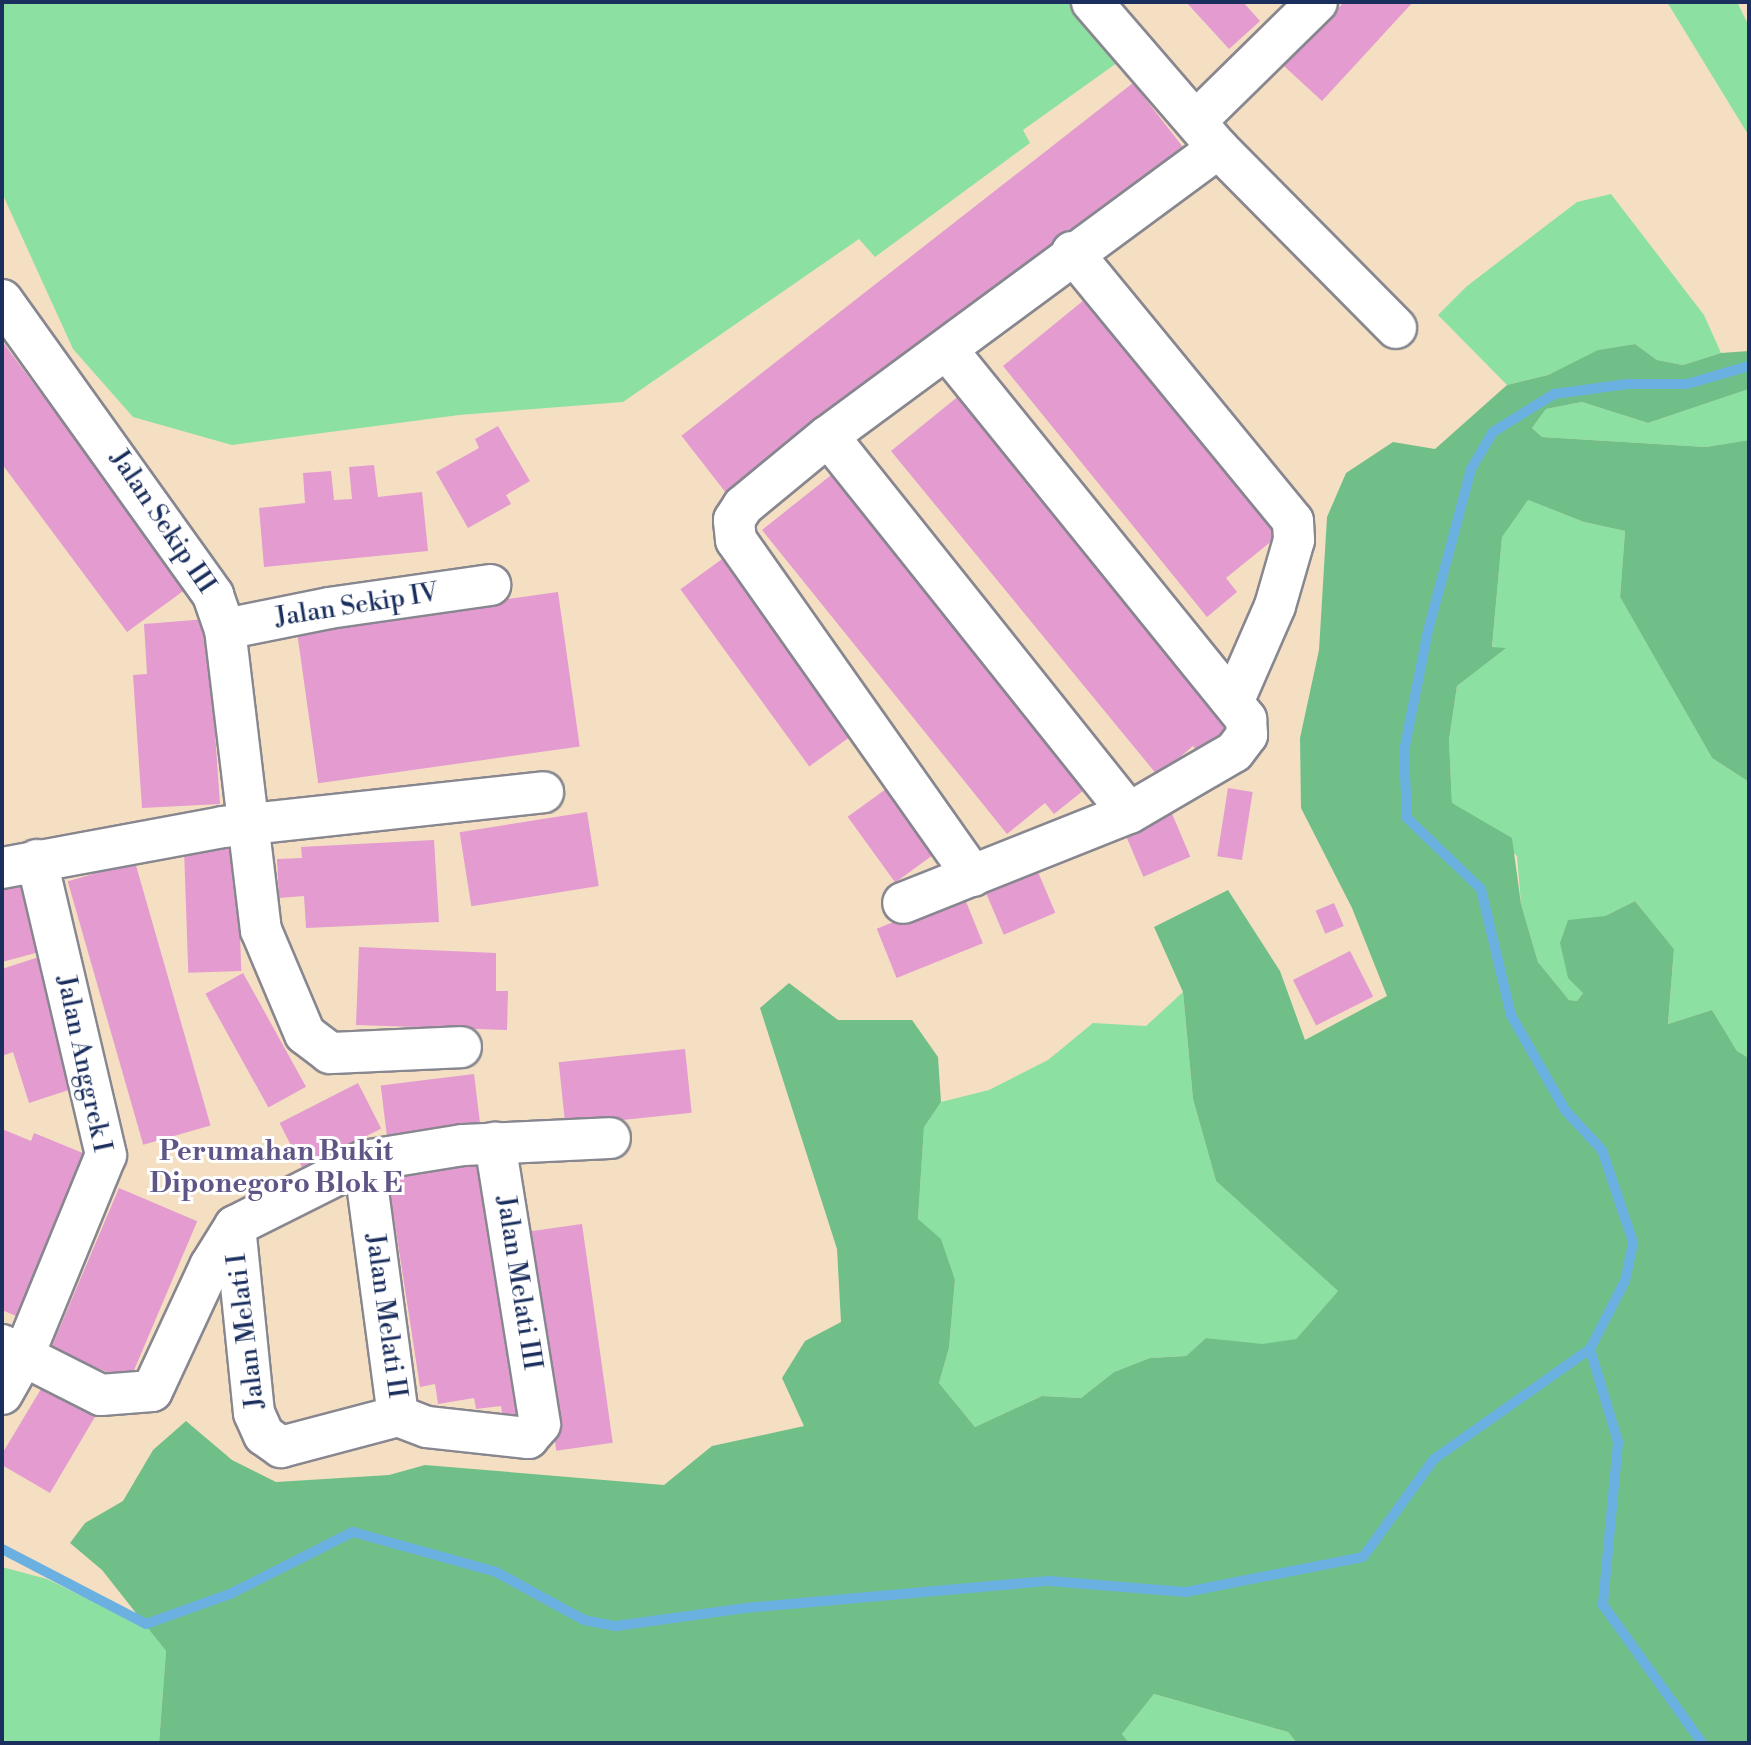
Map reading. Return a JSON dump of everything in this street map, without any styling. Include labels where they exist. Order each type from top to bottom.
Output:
[{"type":"street","points":[[1092,2],[1207,134],[1396,328]]},
{"type":"street","points":[[973,876],[736,540],[734,520],[743,506],[828,436],[948,351],[1072,252],[1207,134],[1317,2]]},
{"type":"street","points":[[1072,252],[1293,521],[1294,540],[1275,606],[1233,702]]},
{"type":"street","name":"Jalan Sekip III","points":[[2,300],[213,595],[225,629],[245,825],[261,930],[315,1046],[330,1053],[461,1047]]},
{"type":"street","points":[[903,903],[1129,813],[1234,752],[1247,735],[1246,719],[1233,702],[948,351]]},
{"type":"street","points":[[828,436],[1129,813]]},
{"type":"street","name":"Jalan Sekip IV","points":[[225,629],[329,608],[490,585]]},
{"type":"street","points":[[20,864],[245,825],[543,792]]},
{"type":"street","name":"Jalan Anggrek I","points":[[2,1394],[12,1351],[106,1155],[20,864]]},
{"type":"street","points":[[12,1351],[115,1397],[152,1391],[210,1266],[235,1226],[364,1161],[495,1143],[610,1138]]},
{"type":"street","name":"Jalan Melati III","points":[[495,1143],[540,1424]]},
{"type":"street","name":"Jalan Melati II","points":[[364,1161],[398,1416],[427,1427],[528,1438],[540,1424]]},
{"type":"street","name":"Jalan Melati I","points":[[235,1226],[254,1413],[264,1435],[281,1447],[398,1416]]},
{"type":"green space","points":[[2,2],[1087,2],[1135,50],[1023,130],[1030,143],[875,257],[859,239],[623,402],[459,415],[232,445],[133,417],[73,349],[2,193]]},
{"type":"green space","points":[[1667,2],[1737,2],[1749,26],[1749,136]]},
{"type":"green space","points":[[1611,194],[1704,315],[1721,353],[1683,365],[1657,360],[1635,344],[1599,350],[1548,375],[1507,385],[1438,315],[1467,286],[1577,202]]},
{"type":"green space","points":[[1635,344],[1657,360],[1683,365],[1721,353],[1749,351],[1749,389],[1648,423],[1582,402],[1546,409],[1532,428],[1542,437],[1706,447],[1749,440],[1749,782],[1712,758],[1620,597],[1625,531],[1584,522],[1528,500],[1502,537],[1492,647],[1506,648],[1457,686],[1449,740],[1452,803],[1512,838],[1521,904],[1538,962],[1569,1000],[1577,1001],[1583,993],[1568,978],[1560,943],[1568,920],[1605,916],[1635,901],[1674,949],[1668,1024],[1712,1010],[1737,1051],[1749,1058],[1749,1743],[1297,1743],[1288,1732],[1154,1694],[1122,1734],[1129,1743],[159,1743],[166,1651],[102,1570],[70,1543],[85,1523],[123,1501],[153,1450],[186,1421],[232,1460],[276,1482],[389,1475],[425,1465],[664,1485],[712,1446],[804,1426],[782,1378],[805,1341],[841,1322],[837,1249],[760,1008],[789,983],[838,1020],[912,1020],[938,1057],[941,1102],[924,1127],[918,1219],[941,1239],[955,1280],[949,1348],[939,1383],[975,1427],[1042,1396],[1081,1398],[1114,1372],[1150,1358],[1186,1356],[1206,1338],[1262,1344],[1296,1339],[1338,1291],[1216,1181],[1193,1099],[1183,992],[1154,927],[1228,890],[1280,971],[1305,1040],[1387,996],[1352,908],[1301,808],[1300,738],[1319,650],[1327,517],[1346,473],[1393,442],[1435,449],[1507,385],[1548,375],[1598,350]]},
{"type":"green space","points":[[1749,389],[1749,440],[1706,447],[1542,437],[1532,428],[1546,409],[1582,402],[1648,423]]},
{"type":"green space","points":[[1528,500],[1584,522],[1625,531],[1620,597],[1712,758],[1749,782],[1749,1058],[1737,1051],[1712,1010],[1668,1024],[1674,949],[1635,901],[1605,916],[1583,993],[1577,1001],[1569,1000],[1538,962],[1521,904],[1517,856],[1452,803],[1449,740],[1457,686],[1505,648],[1492,648],[1502,536]]},
{"type":"green space","points":[[1183,992],[1193,1099],[1216,1181],[1338,1291],[1296,1339],[1262,1345],[1206,1338],[1186,1356],[1150,1358],[1114,1372],[1081,1398],[1042,1396],[975,1427],[939,1383],[949,1348],[955,1280],[918,1219],[924,1126],[941,1102],[989,1090],[1048,1060],[1093,1023],[1146,1026]]},
{"type":"green space","points":[[2,1567],[47,1579],[149,1629],[166,1651],[159,1743],[2,1743]]},
{"type":"green space","points":[[1154,1694],[1288,1732],[1297,1743],[1129,1743],[1122,1734]]},
{"type":"building","points":[[1186,2],[1243,2],[1260,21],[1229,49]]},
{"type":"building","points":[[1344,2],[1413,2],[1322,101],[1284,66]]},
{"type":"building","points":[[1133,83],[1184,148],[733,501],[681,436]]},
{"type":"building","points":[[1084,300],[1118,341],[1125,335],[1284,531],[1226,578],[1237,592],[1207,617],[1003,366]]},
{"type":"building","points":[[2,341],[186,589],[127,632],[2,464]]},
{"type":"building","points":[[966,390],[1237,721],[1198,753],[1193,746],[1158,776],[891,451]]},
{"type":"building","points":[[498,426],[530,481],[506,495],[511,504],[468,528],[436,472],[479,448],[475,439]]},
{"type":"building","points":[[374,465],[378,497],[422,492],[428,551],[264,567],[259,508],[305,503],[303,473],[331,471],[334,500],[352,499],[349,467]]},
{"type":"building","points":[[840,468],[1094,782],[1054,814],[1045,803],[1007,834],[762,530]]},
{"type":"building","points":[[729,554],[858,731],[809,766],[680,589]]},
{"type":"building","points":[[558,592],[580,746],[318,783],[297,629]]},
{"type":"building","points":[[207,619],[220,804],[142,808],[133,675],[147,674],[144,624]]},
{"type":"building","points":[[897,781],[945,847],[895,882],[848,817]]},
{"type":"building","points":[[1228,788],[1253,792],[1242,860],[1217,856]]},
{"type":"building","points":[[1170,809],[1190,857],[1143,877],[1123,829]]},
{"type":"building","points":[[587,812],[599,886],[471,906],[460,832]]},
{"type":"building","points":[[434,840],[439,922],[306,928],[304,896],[279,898],[277,859],[302,858],[301,847]]},
{"type":"building","points":[[237,848],[241,971],[188,973],[184,850]]},
{"type":"building","points":[[135,862],[211,1125],[143,1145],[68,881]]},
{"type":"building","points":[[1035,865],[1055,913],[1004,935],[983,887]]},
{"type":"building","points":[[23,878],[43,951],[2,962],[2,884]]},
{"type":"building","points":[[963,894],[983,943],[897,978],[877,929]]},
{"type":"building","points":[[1334,903],[1344,926],[1325,934],[1316,911]]},
{"type":"building","points":[[359,947],[496,953],[496,991],[508,991],[507,1030],[356,1025]]},
{"type":"building","points":[[1350,951],[1373,996],[1316,1025],[1293,980]]},
{"type":"building","points":[[45,955],[87,1084],[29,1103],[13,1052],[2,1056],[2,969]]},
{"type":"building","points":[[243,973],[306,1087],[268,1108],[205,994]]},
{"type":"building","points":[[685,1049],[692,1113],[565,1126],[559,1062]]},
{"type":"building","points":[[474,1074],[480,1126],[387,1137],[381,1085]]},
{"type":"building","points":[[358,1083],[381,1128],[303,1168],[280,1123]]},
{"type":"building","points":[[2,1129],[31,1141],[34,1133],[95,1158],[30,1322],[2,1310]]},
{"type":"building","points":[[490,1157],[530,1415],[503,1419],[501,1406],[476,1409],[474,1398],[438,1404],[435,1384],[420,1387],[387,1172]]},
{"type":"building","points":[[119,1188],[197,1221],[129,1381],[51,1348]]},
{"type":"building","points":[[582,1224],[613,1443],[556,1451],[526,1232]]},
{"type":"building","points":[[47,1379],[99,1410],[50,1493],[2,1465],[2,1454]]},
{"type":"waterway","points":[[2,1549],[146,1624],[230,1594],[353,1532],[496,1572],[584,1620],[616,1626],[745,1608],[1049,1581],[1186,1592],[1363,1557],[1434,1459],[1590,1349],[1625,1281],[1633,1242],[1602,1150],[1565,1110],[1511,1015],[1481,889],[1407,818],[1404,751],[1428,631],[1471,469],[1493,432],[1554,394],[1627,384],[1687,384],[1749,366]]},
{"type":"waterway","points":[[1590,1349],[1618,1442],[1603,1605],[1702,1743]]},
{"type":"district","name":"Perumahan Bukit Diponegoro Blok E","points":[[276,1168]]}]
